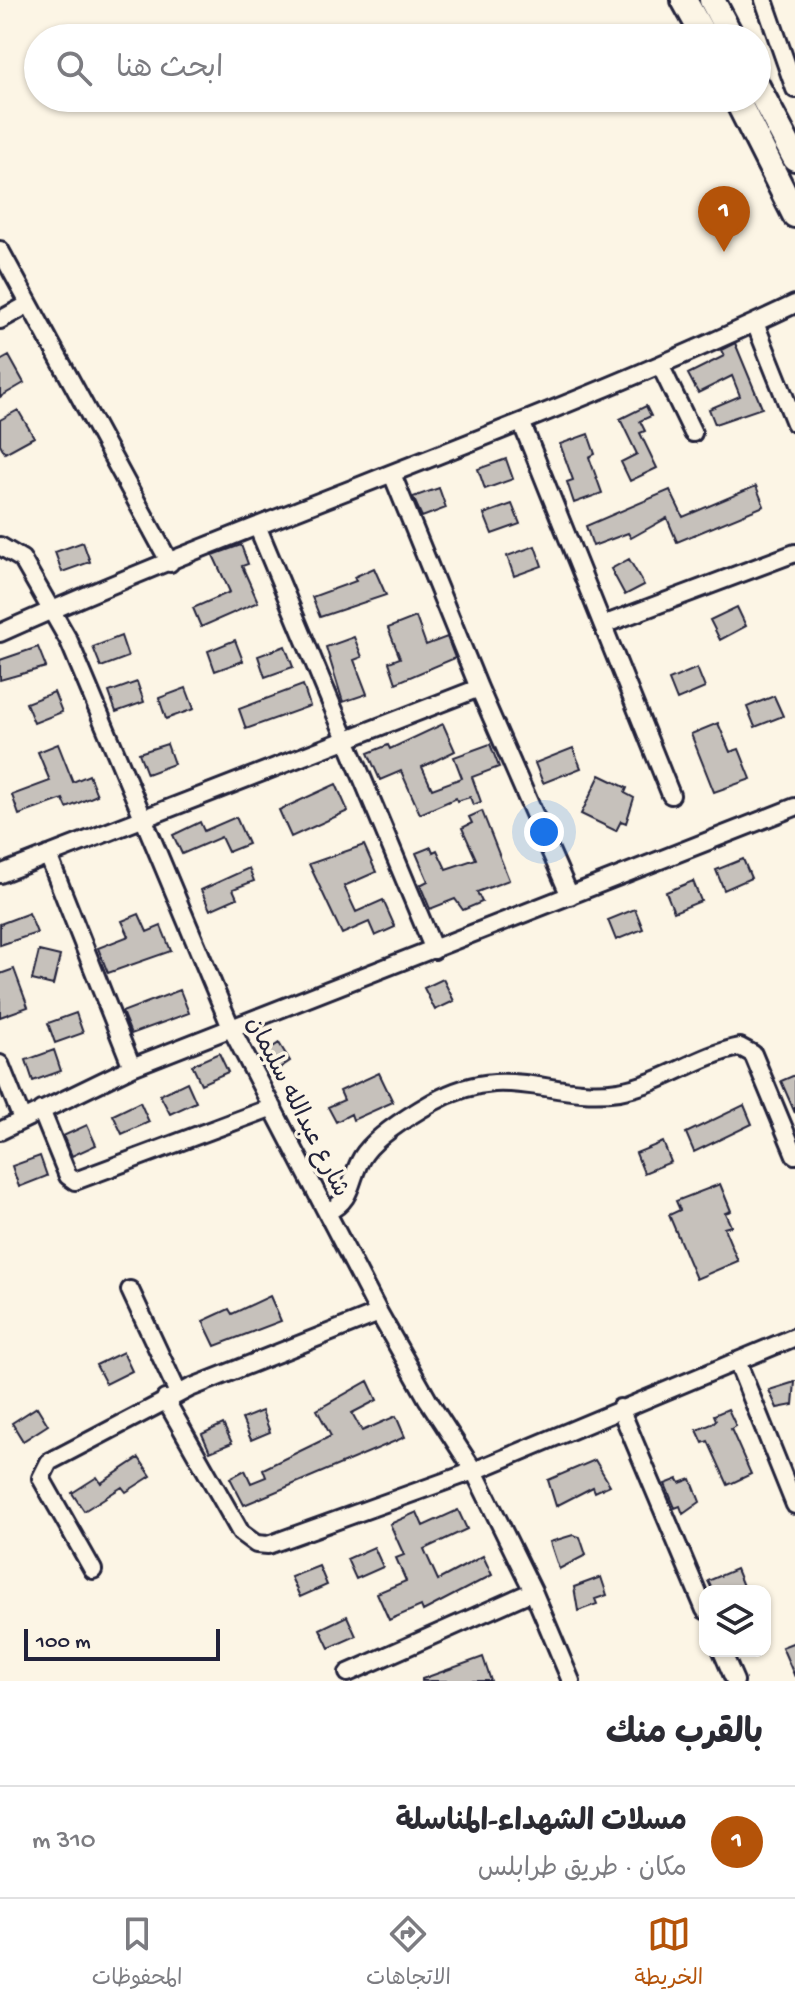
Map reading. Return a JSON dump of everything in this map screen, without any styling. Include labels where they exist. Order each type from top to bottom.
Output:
[{"type":"highway","points":[[684,0],[697,24]]},
{"type":"highway","points":[[712,0],[725,24]]},
{"type":"highway","points":[[743,112],[795,215]]},
{"type":"highway","points":[[771,112],[794,154]]},
{"type":"street","points":[[764,0],[795,89]]},
{"type":"street","points":[[0,250],[170,563]]},
{"type":"street","points":[[0,320],[29,304]]},
{"type":"street","points":[[0,633],[52,609],[661,367],[795,304]]},
{"type":"street","points":[[755,323],[795,423]]},
{"type":"street","points":[[661,367],[693,433]]},
{"type":"street","points":[[522,424],[671,795]]},
{"type":"street","points":[[392,474],[479,688],[570,896]]},
{"type":"street","points":[[258,528],[434,950]]},
{"type":"street","name":"شارع عبدالله سليمان","points":[[2,546],[22,559],[52,609],[76,658],[232,1030],[379,1313],[428,1400],[474,1471],[533,1591],[571,1681]]},
{"type":"street","points":[[603,625],[795,553]]},
{"type":"street","points":[[0,874],[479,688]]},
{"type":"street","points":[[0,1131],[132,1067],[795,807]]},
{"type":"street","points":[[48,855],[132,1067]]},
{"type":"street","points":[[327,1212],[348,1197],[359,1162],[370,1147],[434,1101],[478,1085],[519,1081],[585,1091],[618,1091],[650,1082],[736,1048],[746,1048],[753,1054],[791,1136],[795,1155]]},
{"type":"street","points":[[0,1064],[22,1119]]},
{"type":"street","points":[[41,1110],[68,1176],[75,1181],[273,1107]]},
{"type":"street","points":[[130,1290],[172,1396],[235,1524],[248,1540],[256,1544],[282,1541],[474,1471],[795,1337]]},
{"type":"street","points":[[93,1570],[41,1478],[49,1462],[172,1396],[379,1313]]},
{"type":"street","points":[[737,1361],[795,1505]]},
{"type":"street","points":[[620,1408],[699,1596]]},
{"type":"street","points":[[348,1673],[533,1591]]},
{"type":"street","points":[[725,1657],[735,1681]]},
{"type":"building","points":[[735,343],[762,408],[715,424],[709,409],[740,396],[732,376],[698,393],[688,374],[724,356],[721,350]]},
{"type":"building","points":[[9,356],[24,383],[0,397],[0,361]]},
{"type":"building","points":[[646,406],[651,416],[640,421],[645,431],[640,433],[657,468],[630,481],[621,462],[637,454],[620,419]]},
{"type":"building","points":[[18,410],[34,437],[5,453],[0,444],[0,420]]},
{"type":"building","points":[[588,434],[595,454],[589,457],[602,493],[574,503],[567,482],[573,480],[560,444]]},
{"type":"building","points":[[506,459],[513,479],[485,489],[478,469]]},
{"type":"building","points":[[756,486],[764,506],[677,542],[667,518],[631,538],[628,533],[593,546],[586,526],[670,490],[683,517]]},
{"type":"building","points":[[439,488],[446,508],[422,517],[413,497]]},
{"type":"building","points":[[512,504],[520,524],[492,534],[484,514]]},
{"type":"building","points":[[83,542],[90,562],[62,572],[55,552]]},
{"type":"building","points":[[241,545],[248,564],[242,566],[258,602],[201,627],[193,608],[230,592],[213,555]]},
{"type":"building","points":[[535,546],[542,566],[514,576],[507,556]]},
{"type":"building","points":[[629,559],[644,585],[625,595],[611,569]]},
{"type":"building","points":[[374,568],[386,595],[320,617],[312,597],[356,581],[354,577]]},
{"type":"building","points":[[737,607],[746,626],[720,640],[710,620]]},
{"type":"building","points":[[416,617],[426,645],[447,637],[455,658],[396,683],[389,662],[400,658],[388,628]]},
{"type":"building","points":[[121,636],[128,657],[101,667],[93,647]]},
{"type":"building","points":[[354,637],[362,657],[354,660],[367,694],[343,702],[326,647]]},
{"type":"building","points":[[235,640],[243,661],[215,671],[208,651]]},
{"type":"building","points":[[285,646],[293,667],[265,677],[258,656]]},
{"type":"building","points":[[38,647],[46,667],[0,680],[0,660]]},
{"type":"building","points":[[697,668],[705,688],[677,700],[669,680]]},
{"type":"building","points":[[137,682],[144,702],[116,712],[109,692]]},
{"type":"building","points":[[303,685],[310,706],[246,729],[239,709]]},
{"type":"building","points":[[186,688],[194,709],[166,719],[159,698]]},
{"type":"building","points":[[54,692],[62,712],[34,723],[26,703]]},
{"type":"building","points":[[774,696],[783,716],[755,727],[747,707]]},
{"type":"building","points":[[718,723],[730,752],[739,749],[751,779],[714,792],[691,734]]},
{"type":"building","points":[[443,724],[455,751],[422,767],[432,789],[462,778],[454,757],[490,744],[499,767],[472,777],[481,802],[473,805],[470,797],[457,801],[456,798],[420,814],[401,771],[380,780],[368,753],[388,745],[390,749]]},
{"type":"building","points":[[58,744],[73,782],[89,775],[97,795],[67,808],[63,799],[19,815],[12,795],[50,781],[38,752]]},
{"type":"building","points":[[167,744],[174,764],[147,774],[139,753]]},
{"type":"building","points":[[573,748],[581,768],[543,783],[535,763]]},
{"type":"building","points":[[600,775],[627,788],[625,793],[634,798],[626,823],[621,821],[616,831],[581,814]]},
{"type":"building","points":[[336,784],[348,811],[291,837],[279,810]]},
{"type":"building","points":[[482,811],[509,880],[477,892],[482,902],[463,910],[455,899],[430,909],[420,885],[428,881],[416,853],[431,847],[433,852],[437,850],[446,869],[476,859],[462,828],[472,823],[469,817]]},
{"type":"building","points":[[236,817],[248,844],[228,852],[221,837],[182,854],[173,835],[200,822],[204,831]]},
{"type":"building","points":[[364,845],[376,872],[344,886],[356,912],[383,900],[395,927],[375,936],[369,922],[342,934],[309,864]]},
{"type":"building","points":[[743,859],[751,878],[724,890],[716,870]]},
{"type":"building","points":[[249,868],[254,881],[233,889],[237,898],[210,910],[201,890]]},
{"type":"building","points":[[693,881],[701,901],[674,912],[666,892]]},
{"type":"building","points":[[635,909],[643,929],[616,940],[608,920]]},
{"type":"building","points":[[29,913],[37,933],[0,945],[0,924]]},
{"type":"building","points":[[139,914],[147,932],[161,926],[171,951],[108,973],[98,948],[129,936],[122,921]]},
{"type":"building","points":[[39,951],[60,956],[53,985],[32,980]]},
{"type":"building","points":[[14,969],[28,1007],[0,1017],[0,974]]},
{"type":"building","points":[[443,979],[454,1001],[435,1010],[424,988]]},
{"type":"building","points":[[180,990],[189,1013],[131,1034],[122,1012]]},
{"type":"building","points":[[76,1013],[83,1033],[55,1043],[48,1023]]},
{"type":"building","points":[[279,1043],[290,1061],[278,1069],[267,1051]]},
{"type":"building","points":[[54,1050],[61,1071],[33,1081],[26,1060]]},
{"type":"building","points":[[219,1053],[228,1072],[201,1084],[192,1065]]},
{"type":"building","points":[[379,1073],[393,1102],[353,1120],[351,1114],[336,1122],[328,1107],[344,1100],[340,1091]]},
{"type":"building","points":[[795,1075],[795,1113],[781,1081]]},
{"type":"building","points":[[187,1082],[196,1102],[170,1114],[160,1095]]},
{"type":"building","points":[[140,1102],[149,1122],[122,1134],[113,1115]]},
{"type":"building","points":[[744,1105],[752,1124],[694,1152],[686,1133]]},
{"type":"building","points":[[87,1125],[96,1145],[72,1156],[63,1136]]},
{"type":"building","points":[[663,1142],[671,1162],[644,1173],[636,1153]]},
{"type":"building","points":[[40,1156],[47,1176],[19,1187],[12,1166]]},
{"type":"building","points":[[720,1184],[731,1211],[725,1213],[731,1226],[724,1228],[738,1261],[696,1279],[669,1215],[680,1210],[676,1201]]},
{"type":"building","points":[[270,1296],[281,1321],[215,1346],[203,1321],[229,1309],[232,1314]]},
{"type":"building","points":[[123,1352],[132,1371],[106,1384],[96,1365]]},
{"type":"building","points":[[368,1381],[377,1400],[352,1413],[362,1431],[396,1416],[405,1437],[244,1505],[230,1478],[245,1470],[251,1483],[266,1477],[263,1469],[331,1436],[317,1410]]},
{"type":"building","points":[[795,1382],[793,1405],[777,1408],[769,1390]]},
{"type":"building","points":[[37,1407],[48,1425],[23,1441],[12,1423]]},
{"type":"building","points":[[728,1409],[736,1426],[731,1429],[751,1474],[728,1485],[708,1441],[703,1443],[697,1430],[712,1424],[716,1420],[714,1415]]},
{"type":"building","points":[[262,1411],[270,1432],[251,1440],[242,1419]]},
{"type":"building","points":[[223,1424],[232,1443],[210,1452],[202,1434]]},
{"type":"building","points":[[139,1458],[151,1476],[126,1492],[122,1487],[84,1511],[72,1493],[97,1477],[101,1483]]},
{"type":"building","points":[[595,1460],[610,1485],[595,1492],[593,1487],[556,1506],[548,1480]]},
{"type":"building","points":[[678,1479],[680,1483],[691,1479],[700,1502],[683,1514],[680,1506],[675,1508],[665,1484]]},
{"type":"building","points":[[458,1510],[467,1529],[424,1549],[438,1580],[483,1556],[492,1575],[423,1611],[421,1606],[389,1620],[377,1593],[406,1581],[396,1558],[404,1555],[390,1524],[417,1512],[423,1526]]},
{"type":"building","points":[[573,1535],[580,1537],[586,1555],[559,1569],[550,1542]]},
{"type":"building","points":[[374,1547],[383,1567],[356,1579],[347,1559]]},
{"type":"building","points":[[319,1566],[327,1585],[300,1597],[291,1577]]},
{"type":"building","points":[[736,1569],[743,1585],[710,1585],[708,1581]]},
{"type":"building","points":[[601,1577],[607,1595],[595,1599],[597,1604],[578,1611],[574,1587]]},
{"type":"building","points":[[347,1616],[356,1636],[329,1648],[320,1629]]},
{"type":"building","points":[[795,1642],[795,1677],[782,1647]]},
{"type":"building","points":[[483,1657],[491,1681],[422,1681],[422,1679]]},
{"type":"place","name":"مسلات الشهداء-المناسلة","points":[[724,252]]}]
